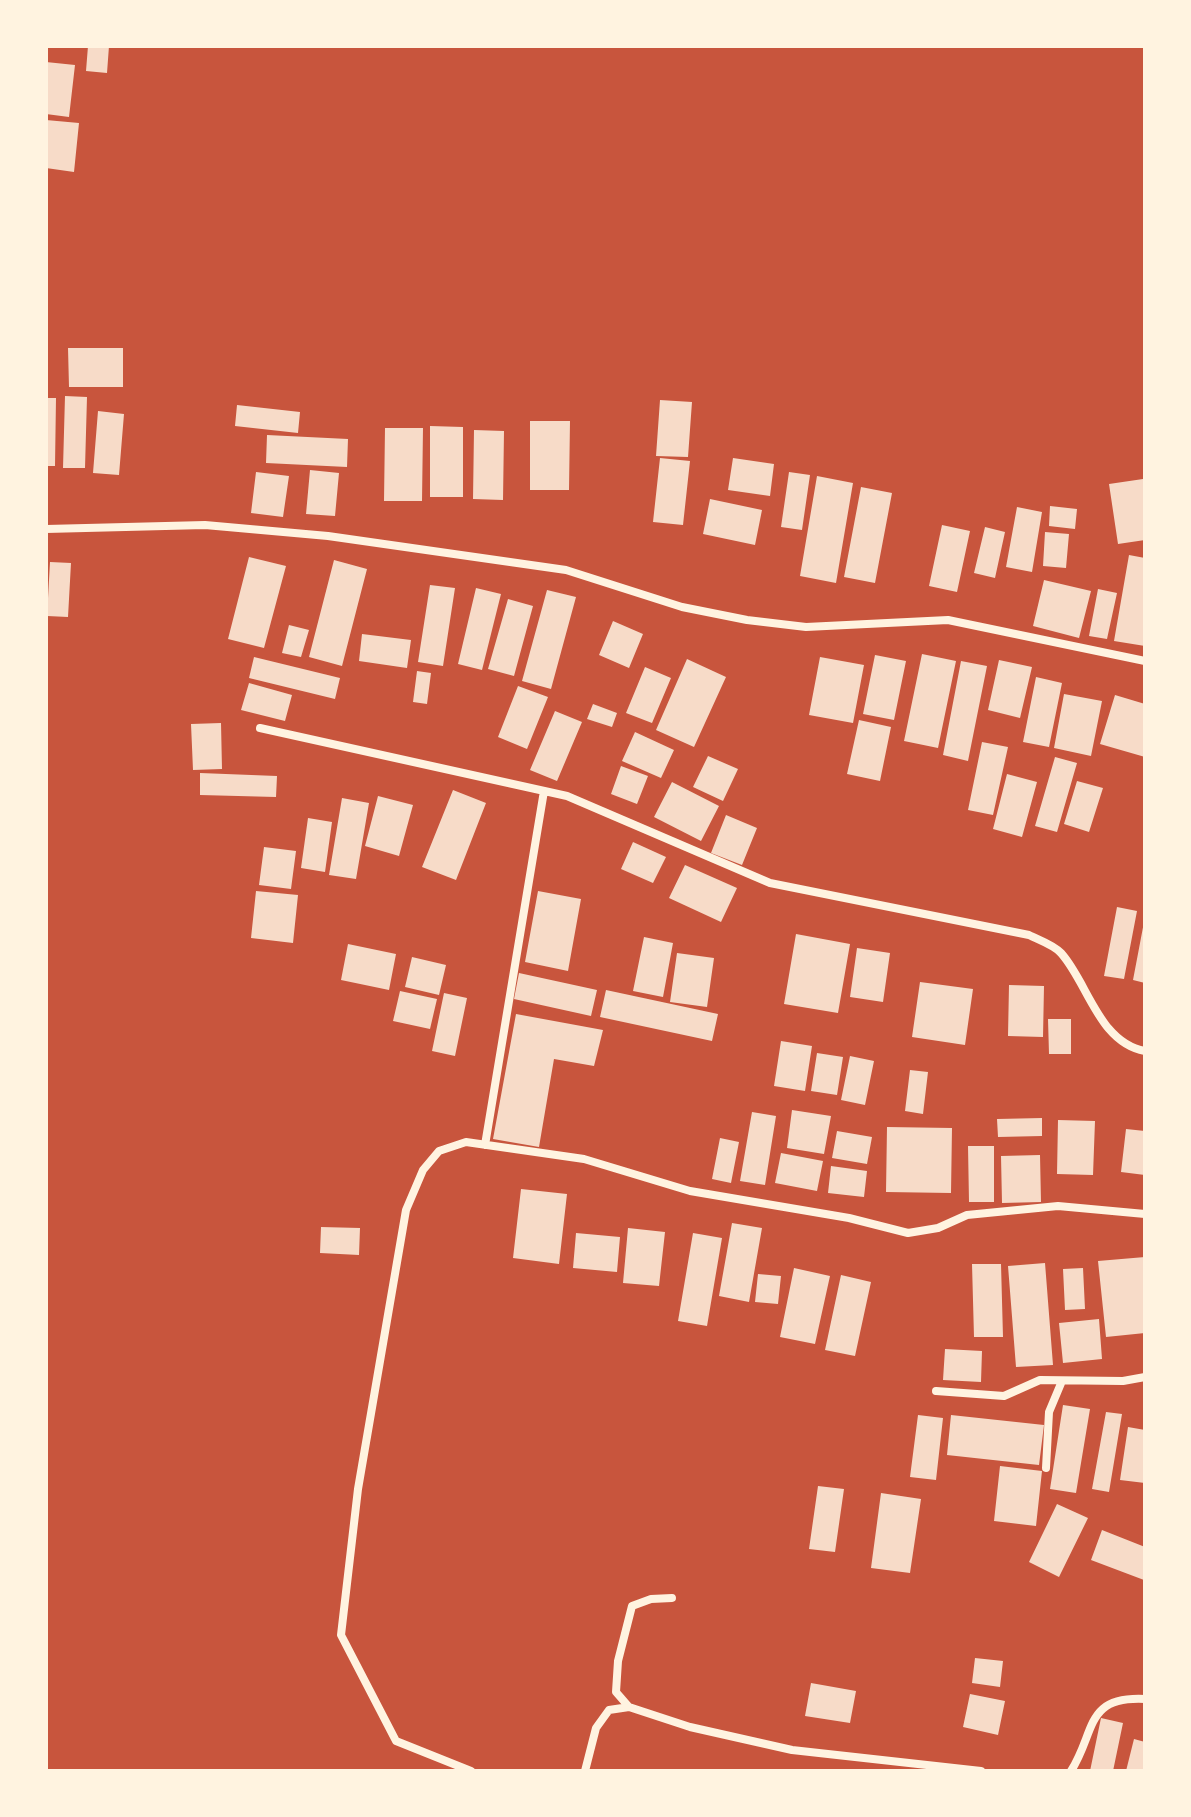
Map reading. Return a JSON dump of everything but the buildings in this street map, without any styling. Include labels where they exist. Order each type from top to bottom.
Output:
[{"type":"street","points":[[46,529],[205,525],[328,536],[566,570],[682,607],[747,620],[806,627],[948,620],[1145,661]]},
{"type":"street","points":[[260,728],[567,796],[770,883],[1029,935],[1060,951],[1095,1011],[1115,1035],[1145,1051]]},
{"type":"street","points":[[485,1145],[544,791]]},
{"type":"street","points":[[471,1771],[396,1741],[341,1635],[358,1489],[406,1210],[423,1170],[439,1151],[466,1142],[584,1159],[690,1191],[849,1218],[908,1233],[938,1228],[967,1215],[1058,1206],[1145,1214]]},
{"type":"street","points":[[936,1391],[1004,1396],[1040,1380],[1123,1381],[1145,1377]]},
{"type":"street","points":[[1046,1468],[1049,1412],[1062,1381]]},
{"type":"street","points":[[629,1707],[616,1692],[618,1661],[632,1606],[651,1599],[672,1598]]},
{"type":"street","points":[[1071,1771],[1098,1710],[1116,1700],[1145,1699]]},
{"type":"street","points":[[585,1771],[596,1728],[602,1719],[609,1710],[629,1707],[690,1727],[792,1750],[981,1771]]}]
